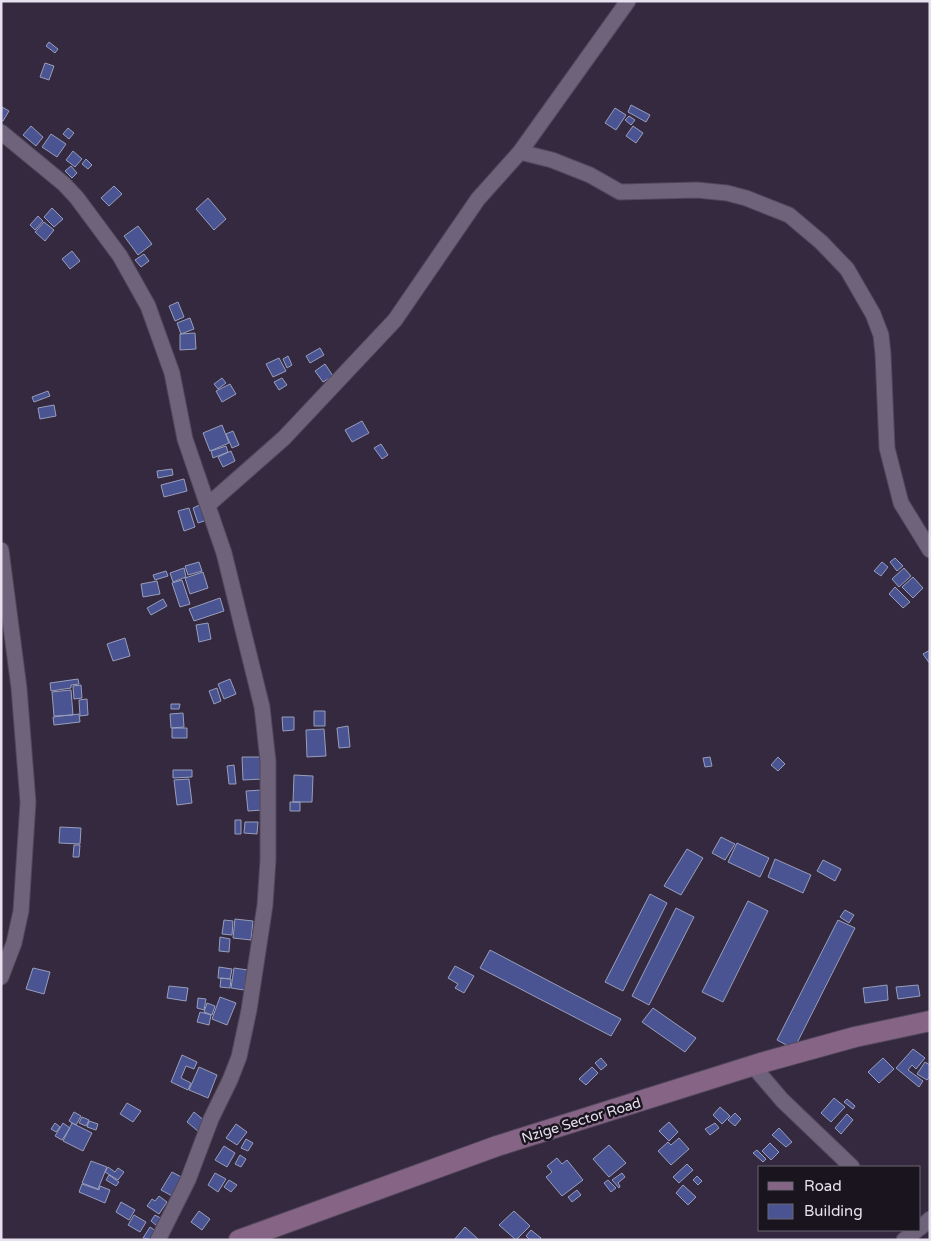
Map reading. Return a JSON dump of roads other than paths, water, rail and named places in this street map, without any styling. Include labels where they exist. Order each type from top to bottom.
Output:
[{"type":"main road","name":"Nzige Sector Road","points":[[239,1240],[497,1146],[753,1066],[864,1035],[930,1021]]},
{"type":"street","points":[[208,505],[284,438],[395,320],[478,199],[520,152],[628,1]]},
{"type":"street","points":[[1,132],[64,184],[77,198],[120,256],[138,286],[172,373],[184,439],[224,552],[262,707],[268,762],[268,860],[256,970],[238,1057],[188,1180],[158,1240]]},
{"type":"street","points":[[520,152],[552,160],[590,175],[620,192],[696,190],[727,193],[746,198],[788,215],[821,242],[847,269],[873,314],[881,336],[887,448],[901,503],[930,550]]},
{"type":"street","points":[[1,550],[19,688],[28,802],[21,911],[14,943],[1,977]]},
{"type":"street","points":[[753,1066],[782,1100],[851,1166]]},
{"type":"street","points":[[904,1240],[915,1231]]}]
